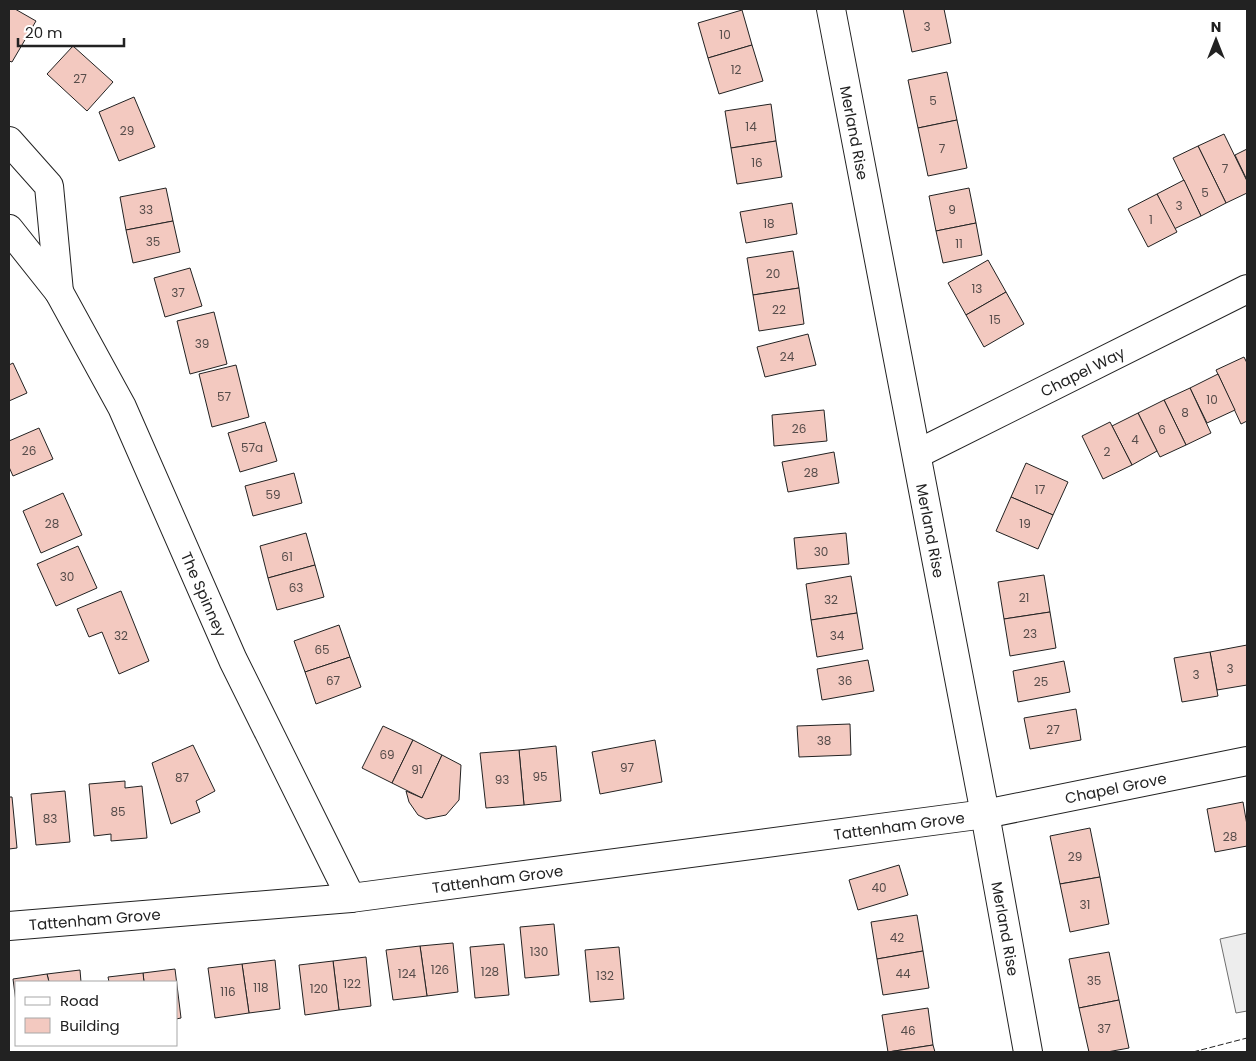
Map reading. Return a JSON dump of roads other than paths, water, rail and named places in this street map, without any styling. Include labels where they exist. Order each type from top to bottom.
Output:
[{"type":"street","name":"Merland Rise","points":[[831,9],[985,814],[1028,1052]]},
{"type":"street","name":"The Spinney","points":[[9,141],[49,186],[59,292]]},
{"type":"street","name":"The Spinney","points":[[9,229],[59,292],[122,407],[233,660],[350,898]]},
{"type":"street","name":"Chapel Way","points":[[917,454],[1247,288]]},
{"type":"street","name":"Chapel Grove","points":[[985,814],[1247,761]]},
{"type":"street","name":"Tattenham Grove","points":[[9,926],[350,898],[985,814]]}]
